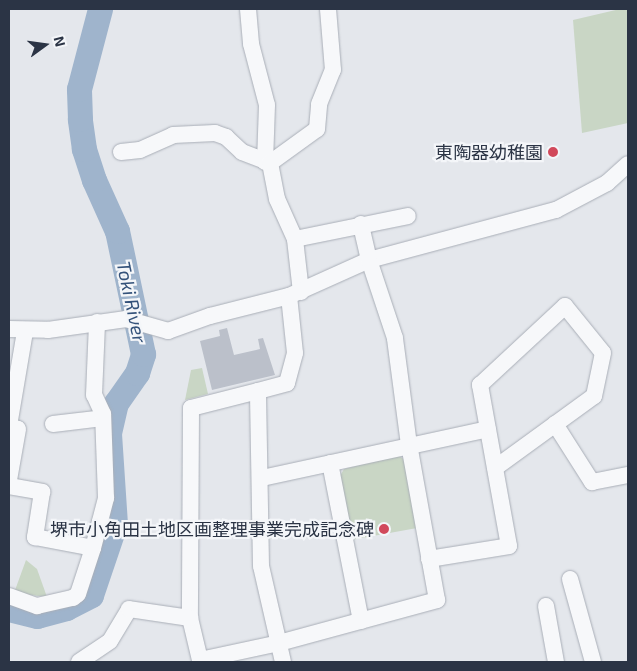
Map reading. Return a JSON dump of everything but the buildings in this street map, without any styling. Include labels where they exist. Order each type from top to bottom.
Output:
[{"type":"street","points":[[248,9],[251,44],[267,105],[268,163],[277,199],[295,238],[295,353],[286,384],[190,408],[190,618],[200,660],[279,643],[436,600],[409,445],[395,338],[369,260],[361,224]]},
{"type":"street","points":[[268,163],[317,129],[319,104],[333,70],[328,9]]},
{"type":"street","points":[[121,152],[140,150],[173,135],[215,133],[226,136],[242,152],[268,163]]},
{"type":"street","points":[[9,480],[18,429],[9,426],[17,330],[97,322],[138,322],[168,331],[210,316],[295,294],[369,260],[556,210],[607,183],[628,164]]},
{"type":"street","points":[[295,238],[408,216]]},
{"type":"street","points":[[429,559],[509,546],[480,385],[565,306],[603,353],[594,396],[495,468]]},
{"type":"street","points":[[9,596],[37,606],[73,598],[78,594],[93,548],[106,498],[103,418],[94,395],[97,322]]},
{"type":"street","points":[[258,391],[262,478],[261,566],[283,662]]},
{"type":"street","points":[[53,424],[103,418]]},
{"type":"street","points":[[556,424],[592,482],[628,475]]},
{"type":"street","points":[[262,478],[488,429]]},
{"type":"street","points":[[330,463],[361,621]]},
{"type":"street","points":[[9,486],[42,492],[35,537],[93,548]]},
{"type":"street","points":[[570,579],[593,662]]},
{"type":"street","points":[[546,606],[556,662]]},
{"type":"street","points":[[79,662],[110,641],[129,609],[190,618]]},
{"type":"green space","points":[[620,9],[628,9],[628,123],[582,133],[573,20]]},
{"type":"green space","points":[[202,368],[208,394],[185,400],[191,370]]},
{"type":"green space","points":[[398,455],[405,460],[417,528],[351,540],[340,476],[344,469]]},
{"type":"green space","points":[[26,560],[37,569],[47,597],[14,593]]},
{"type":"waterway","name":"Toki River","points":[[9,609],[37,616],[66,608],[91,595],[115,524],[109,433],[116,403],[137,373],[143,354],[117,231],[94,180],[84,149],[80,119],[79,89],[100,9]]},
{"type":"place","name":"東陶器幼稚園","points":[[553,152]]},
{"type":"place","name":"堺市小角田土地区画整理事業完成記念碑","points":[[384,529]]}]
